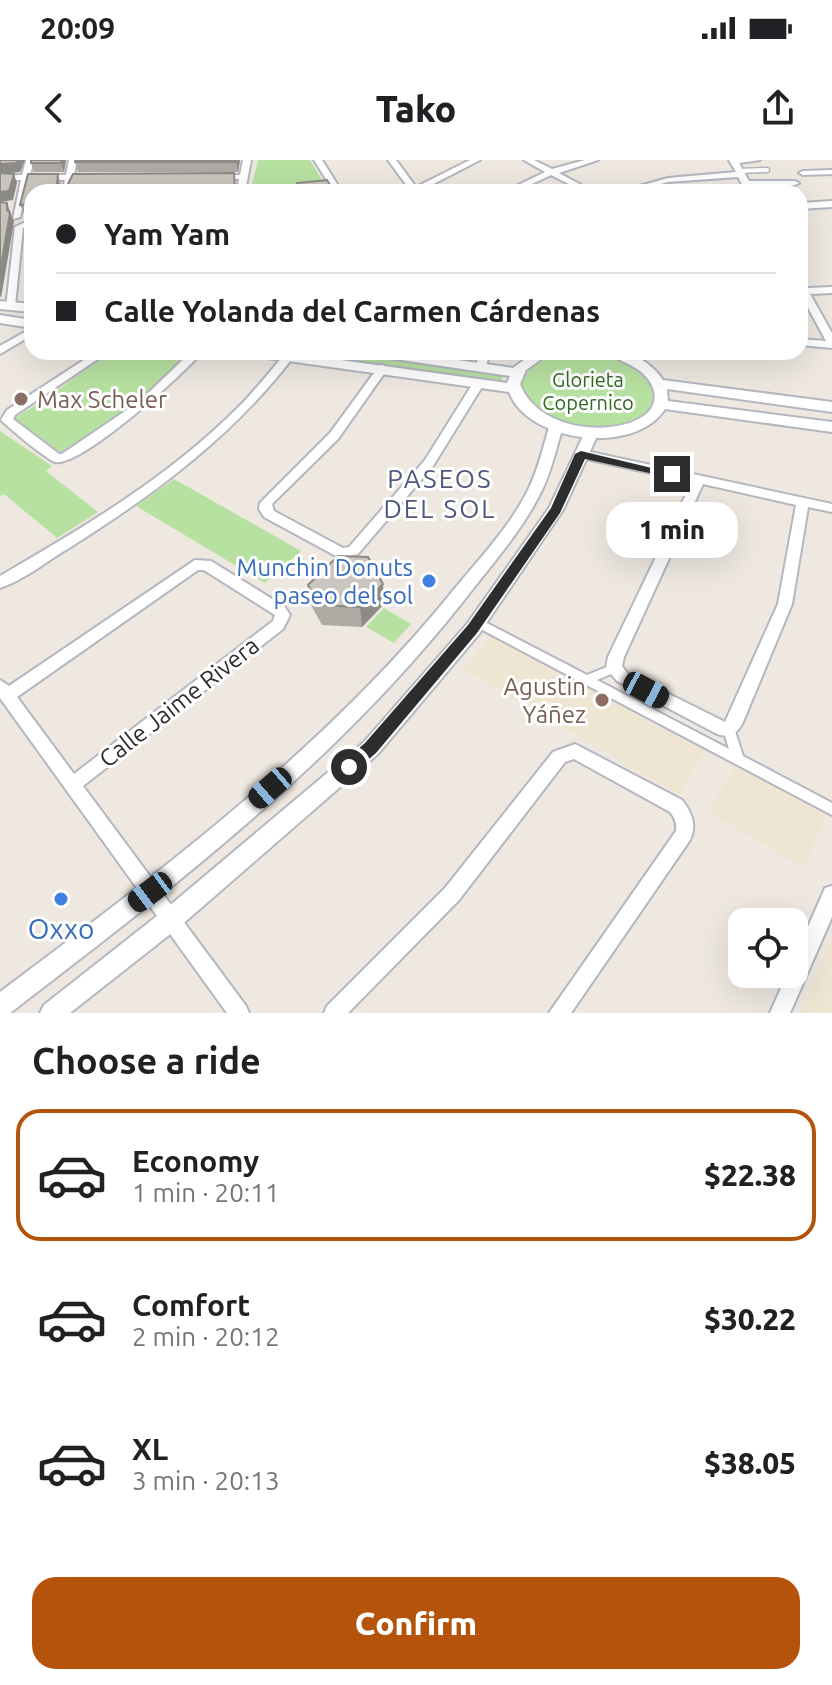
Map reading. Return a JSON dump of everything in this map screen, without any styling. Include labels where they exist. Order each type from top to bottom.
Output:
[{"type":"main road","points":[[0,319],[24,323]]},
{"type":"main road","points":[[399,360],[479,382],[516,380]]},
{"type":"main road","points":[[485,360],[516,380]]},
{"type":"main road","points":[[530,360],[523,364],[516,380],[523,406],[556,427],[591,434],[610,434],[638,426],[648,420],[660,404],[658,384],[646,368],[630,360]]},
{"type":"main road","points":[[658,384],[832,407]]},
{"type":"main road","points":[[660,404],[832,427]]},
{"type":"street","points":[[5,305],[17,222],[14,206],[30,160]]},
{"type":"street","points":[[68,184],[73,160]]},
{"type":"street","points":[[243,184],[247,160]]},
{"type":"street","points":[[318,160],[333,184]]},
{"type":"street","points":[[392,160],[408,184]]},
{"type":"street","points":[[424,184],[458,163],[476,160]]},
{"type":"street","points":[[528,160],[575,184]]},
{"type":"street","points":[[526,184],[552,172],[594,160]]},
{"type":"street","points":[[746,184],[734,160],[756,160]]},
{"type":"street","points":[[653,184],[740,172]]},
{"type":"street","points":[[803,173],[832,172]]},
{"type":"street","points":[[0,178],[101,177]]},
{"type":"street","points":[[213,177],[245,177]]},
{"type":"street","points":[[786,184],[795,183]]},
{"type":"street","points":[[808,206],[832,204]]},
{"type":"street","points":[[808,214],[832,212]]},
{"type":"street","points":[[17,222],[24,222]]},
{"type":"street","points":[[808,288],[832,290]]},
{"type":"street","points":[[808,299],[831,340],[808,341]]},
{"type":"street","points":[[817,315],[832,313]]},
{"type":"street","points":[[0,351],[24,336]]},
{"type":"street","points":[[91,360],[7,418],[56,458],[62,459],[144,403],[189,360]]},
{"type":"street","points":[[0,583],[93,528],[195,454],[230,424],[285,360]]},
{"type":"street","points":[[382,360],[334,436],[268,500],[265,509],[311,538],[348,553],[429,463],[479,382]]},
{"type":"street","points":[[0,1006],[150,892],[343,726],[445,615],[528,503],[539,481],[556,427]]},
{"type":"street","points":[[52,1013],[170,920],[371,748],[475,625],[556,510],[591,434]]},
{"type":"street","points":[[581,454],[832,508]]},
{"type":"street","points":[[614,668],[616,657],[699,480]]},
{"type":"street","points":[[729,729],[735,722],[785,604],[803,501]]},
{"type":"street","name":"Calle Jaime Rivera","points":[[3,691],[199,564],[206,565],[277,608],[283,615],[278,625],[72,785]]},
{"type":"street","points":[[445,615],[475,625],[589,679],[832,809]]},
{"type":"street","points":[[589,679],[614,668]]},
{"type":"street","points":[[614,668],[622,677],[718,728],[729,729]]},
{"type":"street","points":[[3,691],[239,1013]]},
{"type":"street","points":[[729,729],[738,760]]},
{"type":"street","points":[[334,1013],[452,894],[559,757],[569,751],[580,752],[676,806],[684,816],[684,834],[559,1013]]},
{"type":"street","points":[[780,1013],[832,895]]},
{"type":"lane","points":[[740,172],[767,170]]},
{"type":"shaded area","points":[[493,633],[705,750],[680,795],[463,669]]},
{"type":"shaded area","points":[[736,764],[827,816],[803,868],[709,812]]},
{"type":"shaded area","points":[[832,939],[832,1013],[801,1013]]},
{"type":"green space","points":[[258,160],[310,160],[324,184],[252,184]]},
{"type":"green space","points":[[98,360],[184,360],[114,422],[61,453],[12,420]]},
{"type":"green space","points":[[355,360],[389,360],[503,375],[502,381]]},
{"type":"green space","name":"Glorieta Copernico","points":[[544,360],[616,360],[626,363],[650,380],[654,392],[650,406],[641,418],[611,428],[594,429],[559,421],[544,415],[525,397],[522,387],[524,378]]},
{"type":"green space","points":[[0,431],[52,466],[46,471],[98,512],[57,538],[4,494],[0,496]]},
{"type":"green space","points":[[174,479],[301,551],[265,583],[136,506]]},
{"type":"green space","points":[[384,608],[411,624],[394,643],[366,627]]},
{"type":"building","points":[[0,160],[18,160],[16,163],[0,164]]},
{"type":"building","points":[[31,160],[61,160],[61,163],[31,163]]},
{"type":"building","points":[[75,160],[237,160],[75,162]]},
{"type":"building","points":[[0,173],[14,174],[9,191],[0,192]]},
{"type":"building","points":[[234,173],[235,184],[68,184],[73,174]]},
{"type":"building","points":[[28,174],[58,174],[57,184],[25,184]]},
{"type":"building","points":[[327,180],[329,184],[297,183]]},
{"type":"building","points":[[0,202],[7,203],[10,213],[0,272]]},
{"type":"building","points":[[338,556],[368,557],[383,584],[360,607],[319,605],[308,585]]},
{"type":"place","name":"Max Scheler","points":[[21,399]]},
{"type":"place","name":"Munchin Donuts paseo del sol","points":[[429,581]]},
{"type":"place","name":"Agustin Yáñez","points":[[602,700]]},
{"type":"place","name":"Oxxo","points":[[61,899]]},
{"type":"district","name":"PASEOS DEL SOL","points":[[440,493]]},
{"type":"route","points":[[349,767],[371,748],[473,629],[556,510],[581,454],[672,474]]}]
